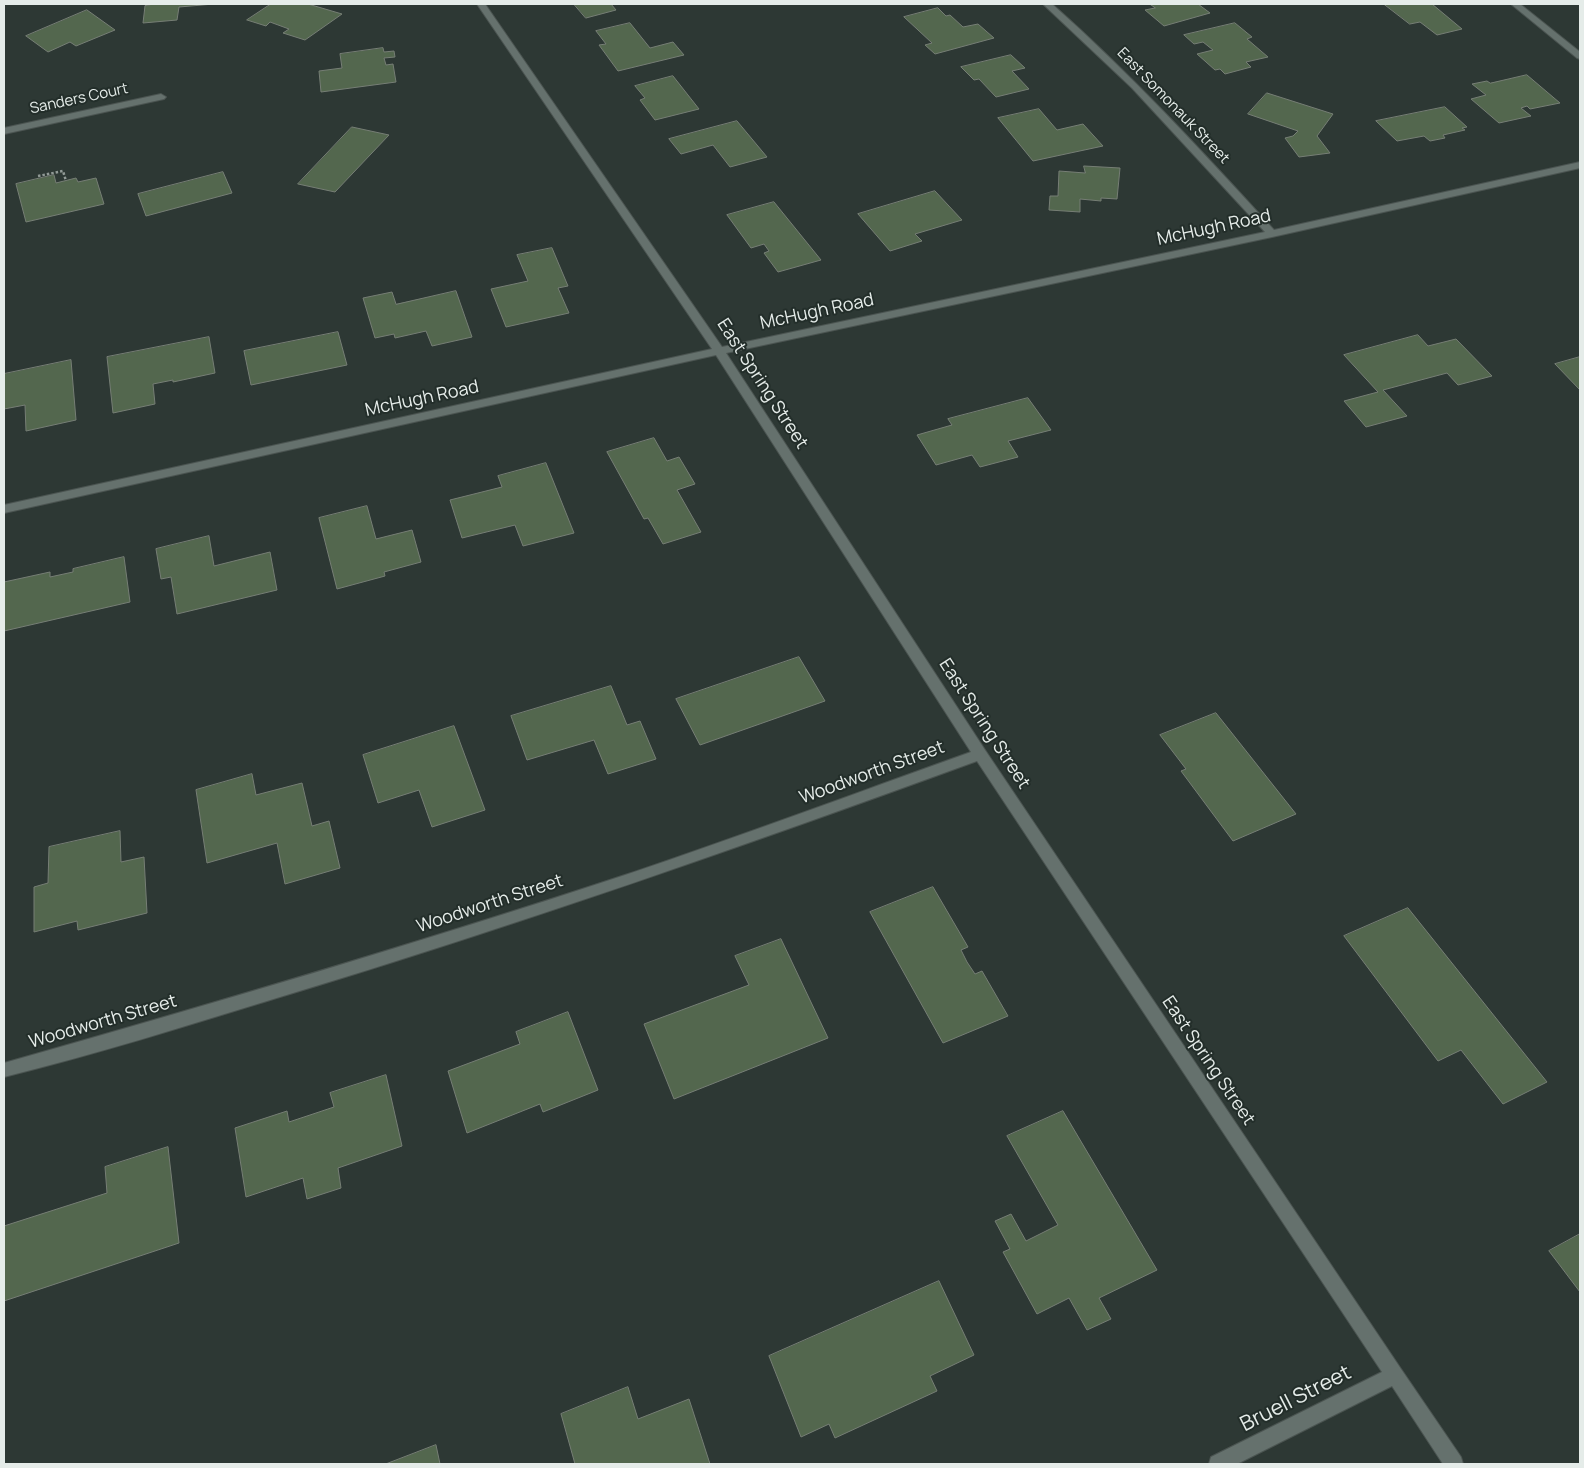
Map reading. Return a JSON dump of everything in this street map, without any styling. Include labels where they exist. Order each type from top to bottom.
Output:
[{"type":"street","name":"East Spring Street","points":[[481,4],[719,351],[980,754],[1454,1464]]},
{"type":"street","name":"East Somonauk Street","points":[[1047,4],[1082,34],[1166,118],[1272,234]]},
{"type":"street","points":[[1515,4],[1580,56]]},
{"type":"street","name":"Sanders Court","points":[[4,131],[161,97]]},
{"type":"street","name":"McHugh Road","points":[[4,509],[719,351],[1272,234],[1580,165]]},
{"type":"street","name":"Woodworth Street","points":[[4,1070],[249,1000],[509,919],[825,811],[980,754]]},
{"type":"street","name":"Bruell Street","points":[[1218,1464],[1395,1374]]},
{"type":"path","points":[[38,176],[63,171],[66,181]]},
{"type":"building","points":[[154,4],[214,4],[179,7],[177,20],[143,23],[145,6]]},
{"type":"building","points":[[271,4],[308,4],[342,14],[305,40],[283,33],[289,29],[270,22],[266,26],[247,20]]},
{"type":"building","points":[[574,4],[611,4],[616,10],[586,18]]},
{"type":"building","points":[[1150,4],[1198,4],[1210,13],[1164,26],[1145,10],[1155,8]]},
{"type":"building","points":[[1384,4],[1432,4],[1462,29],[1437,35],[1420,22],[1410,24]]},
{"type":"building","points":[[938,8],[946,16],[950,15],[963,27],[978,24],[994,38],[935,54],[925,45],[932,43],[904,17]]},
{"type":"building","points":[[87,10],[115,30],[76,46],[70,42],[48,52],[26,36]]},
{"type":"building","points":[[630,23],[650,48],[673,42],[684,55],[618,71],[599,45],[606,44],[596,31]]},
{"type":"building","points":[[1235,23],[1252,37],[1247,39],[1268,57],[1246,62],[1251,67],[1225,74],[1220,69],[1215,70],[1197,54],[1213,50],[1203,42],[1194,44],[1184,35]]},
{"type":"building","points":[[383,48],[384,52],[394,51],[395,57],[384,58],[386,65],[393,64],[396,82],[321,92],[319,71],[342,68],[340,54]]},
{"type":"building","points":[[1011,55],[1025,68],[1012,71],[1029,89],[996,97],[979,79],[974,80],[961,67]]},
{"type":"building","points":[[1527,75],[1560,103],[1530,109],[1527,106],[1521,108],[1531,116],[1499,123],[1471,99],[1486,95],[1472,84],[1487,81],[1490,83]]},
{"type":"building","points":[[673,76],[699,109],[655,120],[640,100],[645,98],[635,86]]},
{"type":"building","points":[[1267,93],[1333,114],[1317,136],[1330,153],[1299,157],[1285,138],[1293,136],[1298,131],[1248,114]]},
{"type":"building","points":[[1445,107],[1467,127],[1462,128],[1465,130],[1443,135],[1445,138],[1430,141],[1424,136],[1397,141],[1376,121]]},
{"type":"building","points":[[1039,109],[1057,130],[1083,124],[1103,146],[1033,161],[998,118]]},
{"type":"building","points":[[737,121],[767,157],[730,167],[713,145],[681,154],[669,139]]},
{"type":"building","points":[[352,127],[389,135],[335,192],[298,184]]},
{"type":"building","points":[[1084,166],[1120,168],[1117,199],[1101,198],[1101,201],[1080,199],[1080,212],[1049,210],[1050,196],[1058,196],[1059,171],[1085,173]]},
{"type":"building","points":[[223,172],[232,193],[146,216],[138,194]]},
{"type":"building","points":[[54,175],[56,183],[76,178],[78,182],[96,178],[104,204],[26,222],[16,184]]},
{"type":"building","points":[[935,191],[962,220],[915,234],[922,241],[890,251],[858,214]]},
{"type":"building","points":[[774,202],[821,260],[778,272],[764,253],[769,251],[764,244],[751,248],[727,215]]},
{"type":"building","points":[[552,248],[568,286],[558,288],[569,313],[506,327],[491,289],[528,281],[517,255]]},
{"type":"building","points":[[456,291],[472,337],[432,346],[426,331],[395,338],[394,334],[375,338],[363,298],[392,292],[396,304]]},
{"type":"building","points":[[338,332],[347,365],[251,385],[244,351]]},
{"type":"building","points":[[1418,335],[1428,346],[1456,339],[1492,376],[1458,385],[1447,373],[1383,390],[1407,416],[1366,427],[1344,401],[1378,392],[1344,355]]},
{"type":"building","points":[[209,337],[215,373],[173,382],[173,380],[153,384],[155,404],[113,413],[107,357]]},
{"type":"building","points":[[1580,357],[1580,390],[1555,364]]},
{"type":"building","points":[[71,360],[76,420],[26,431],[25,405],[4,409],[4,374]]},
{"type":"building","points":[[1028,398],[1051,430],[1008,441],[1018,457],[980,467],[972,455],[936,465],[917,435],[952,425],[948,419]]},
{"type":"building","points":[[654,438],[667,461],[679,457],[695,484],[677,490],[701,532],[663,544],[648,518],[644,519],[607,452]]},
{"type":"building","points":[[546,463],[574,533],[523,546],[515,525],[462,538],[450,500],[502,487],[498,476]]},
{"type":"building","points":[[367,506],[376,539],[412,530],[421,562],[384,572],[385,576],[337,589],[319,518]]},
{"type":"building","points":[[209,536],[214,566],[270,552],[277,590],[177,614],[171,577],[161,579],[156,549]]},
{"type":"building","points":[[124,557],[130,602],[4,631],[4,582],[50,572],[50,577],[73,572],[73,569]]},
{"type":"building","points":[[799,657],[825,701],[700,745],[676,699]]},
{"type":"building","points":[[611,686],[627,725],[640,721],[656,759],[608,774],[594,740],[527,760],[511,716]]},
{"type":"building","points":[[1216,713],[1296,814],[1233,841],[1181,771],[1186,769],[1160,735]]},
{"type":"building","points":[[454,726],[485,810],[432,827],[419,790],[378,803],[363,755]]},
{"type":"building","points":[[252,774],[256,795],[302,783],[312,826],[329,821],[340,868],[285,884],[277,843],[207,863],[196,790]]},
{"type":"building","points":[[120,831],[121,862],[144,857],[147,913],[78,930],[77,921],[34,932],[34,887],[48,883],[49,847]]},
{"type":"building","points":[[933,887],[968,947],[961,950],[967,962],[975,974],[982,971],[1008,1016],[943,1043],[870,912]]},
{"type":"building","points":[[1408,908],[1547,1082],[1503,1104],[1461,1050],[1438,1061],[1344,936]]},
{"type":"building","points":[[781,939],[828,1038],[674,1099],[644,1024],[749,985],[735,956]]},
{"type":"building","points":[[568,1012],[598,1090],[543,1112],[540,1104],[467,1133],[448,1071],[520,1044],[516,1032]]},
{"type":"building","points":[[386,1075],[402,1146],[338,1168],[341,1188],[307,1199],[303,1178],[246,1197],[235,1128],[287,1111],[289,1122],[334,1107],[330,1093]]},
{"type":"building","points":[[1063,1111],[1157,1270],[1099,1298],[1111,1319],[1087,1330],[1069,1298],[1037,1314],[1003,1252],[1010,1249],[995,1221],[1011,1214],[1026,1241],[1058,1225],[1007,1136]]},
{"type":"building","points":[[168,1147],[179,1243],[4,1301],[4,1226],[107,1193],[105,1167]]},
{"type":"building","points":[[1580,1234],[1580,1292],[1549,1251]]},
{"type":"building","points":[[939,1281],[974,1355],[930,1376],[937,1391],[835,1438],[829,1424],[801,1437],[769,1356]]},
{"type":"building","points":[[628,1387],[638,1419],[689,1399],[710,1464],[575,1464],[561,1414]]},
{"type":"building","points":[[436,1445],[440,1464],[386,1464]]}]
